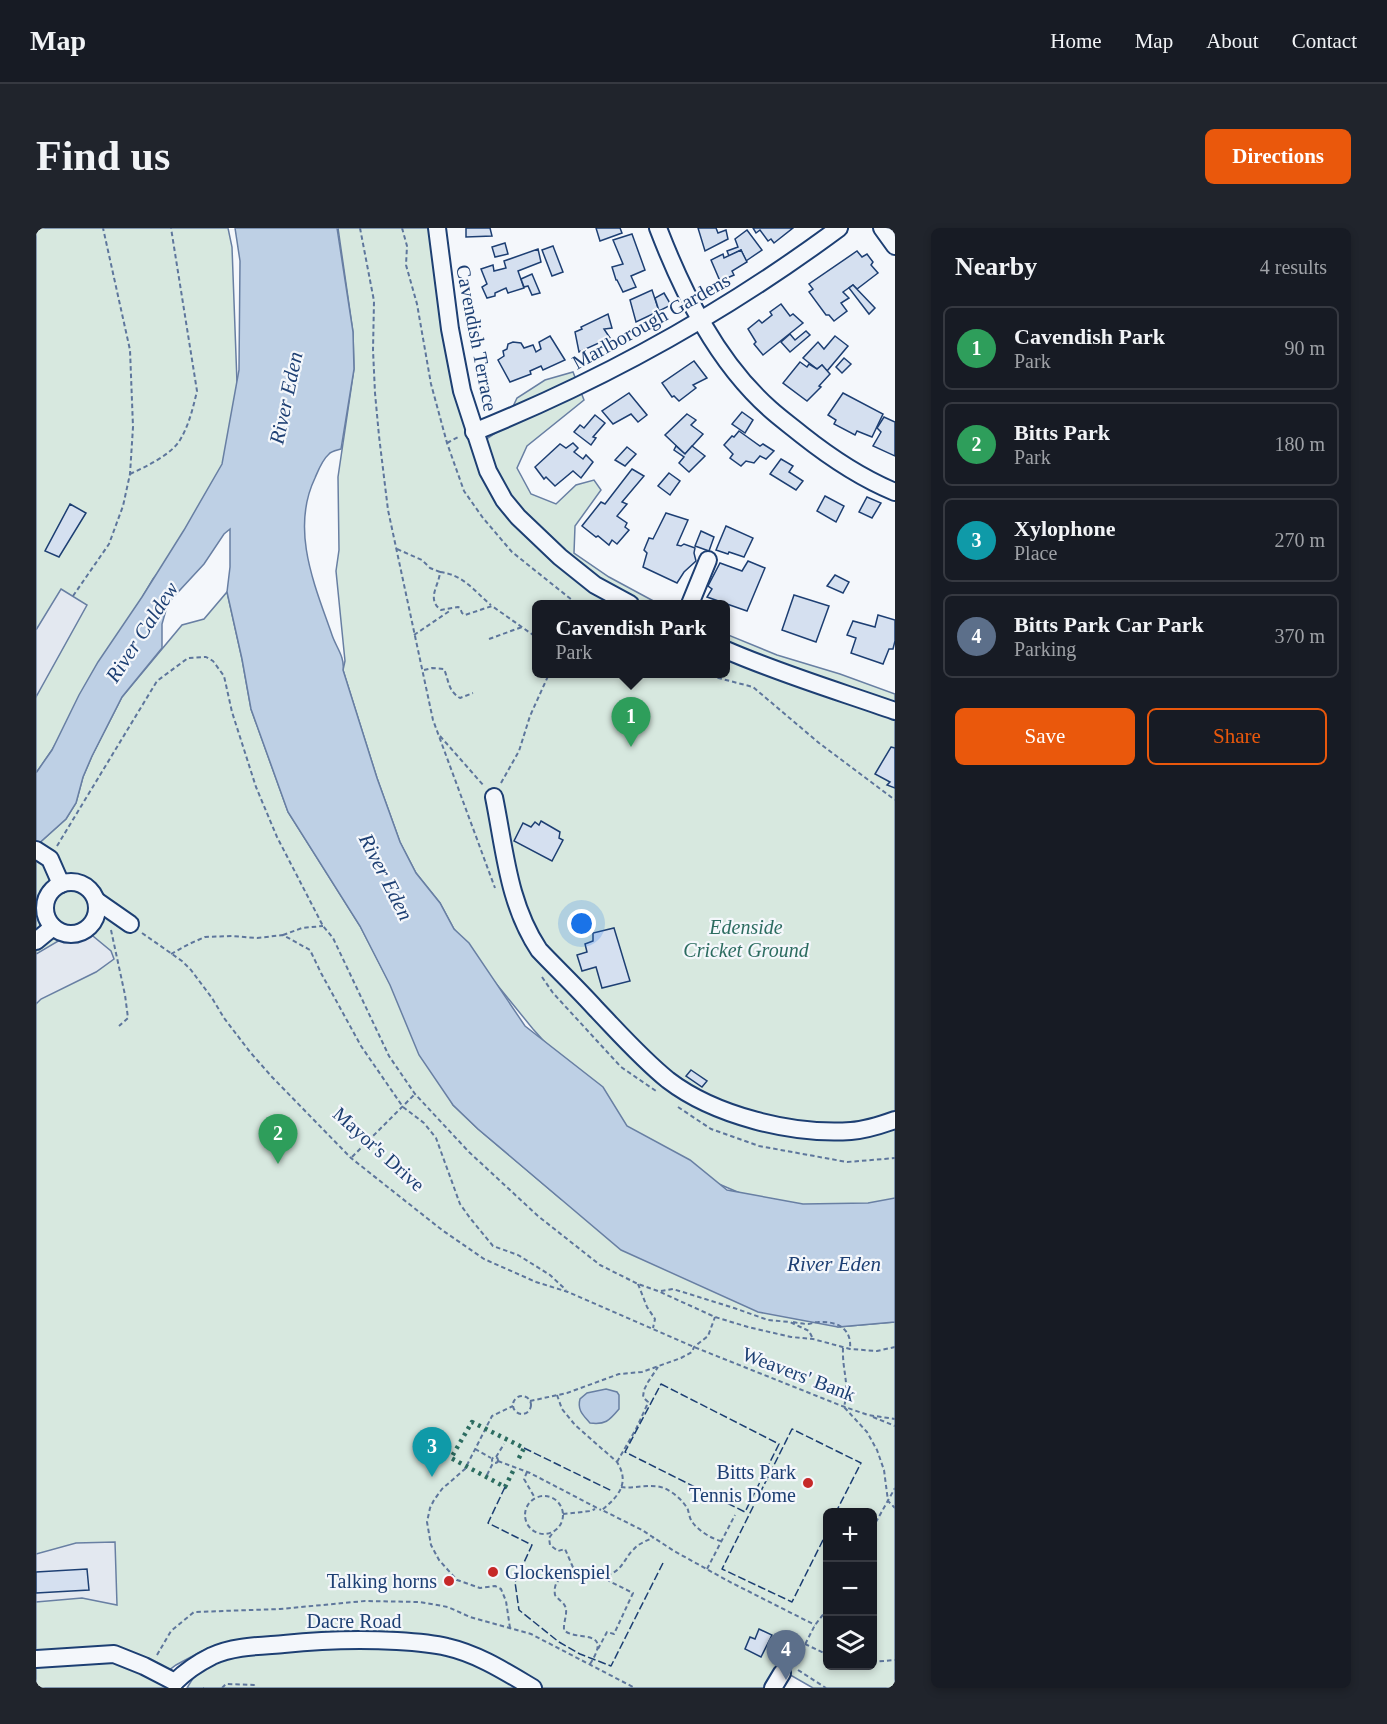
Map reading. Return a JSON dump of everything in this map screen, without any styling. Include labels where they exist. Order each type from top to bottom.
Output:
[{"type":"street","name":"Cavendish Terrace","points":[[436,228],[462,391],[488,471],[504,500],[518,517],[586,578],[623,600]]},
{"type":"street","points":[[658,228],[684,289],[701,320],[735,371],[769,408],[834,459],[876,484],[895,492]]},
{"type":"street","name":"Marlborough Gardens","points":[[474,432],[585,382],[701,320],[744,294],[839,228]]},
{"type":"street","points":[[882,228],[895,246]]},
{"type":"street","points":[[692,600],[708,560]]},
{"type":"street","points":[[730,652],[799,679],[895,711]]},
{"type":"street","points":[[494,797],[516,906],[529,934],[539,950],[628,1045],[670,1081],[714,1106],[779,1126],[830,1132],[853,1131],[895,1120]]},
{"type":"street","points":[[41,853],[61,884]]},
{"type":"street","points":[[78,883],[93,893],[97,901],[96,918],[84,931],[76,934],[60,932],[48,920],[45,904],[53,889],[61,884],[78,883]]},
{"type":"street","points":[[97,901],[130,924]]},
{"type":"street","points":[[36,941],[53,927]]},
{"type":"street","name":"Dacre Road","points":[[175,1685],[189,1669],[213,1656],[239,1648],[318,1641],[367,1640],[422,1642],[448,1647],[491,1664],[533,1688]]},
{"type":"street","points":[[36,1659],[114,1654],[144,1666],[175,1685]]},
{"type":"path","points":[[73,596],[109,544],[123,506],[130,474],[133,427],[130,350],[103,228]]},
{"type":"path","points":[[130,474],[157,460],[179,442],[191,414],[197,391],[171,228]]},
{"type":"path","points":[[360,228],[374,301],[373,350],[379,436],[388,510],[434,720],[495,887]]},
{"type":"path","points":[[397,549],[422,560],[430,568],[452,573],[466,582],[492,606],[532,634]]},
{"type":"path","points":[[440,572],[433,599],[435,605],[441,610],[460,608],[465,615],[492,606]]},
{"type":"path","points":[[414,635],[453,608]]},
{"type":"path","points":[[489,639],[522,627]]},
{"type":"path","points":[[41,853],[157,681],[188,658],[206,657],[213,661],[224,676],[232,712],[256,787],[277,837],[323,927],[333,938],[389,1056],[415,1094],[469,1152],[538,1216],[600,1264],[638,1284],[715,1317],[768,1332],[813,1339],[850,1349],[877,1351],[895,1347]]},
{"type":"path","points":[[424,670],[444,669],[449,688],[460,698],[473,693]]},
{"type":"path","points":[[438,734],[494,797],[519,752],[530,717],[547,678]]},
{"type":"path","points":[[718,678],[753,687],[819,742],[895,800]]},
{"type":"path","points":[[96,918],[111,927],[128,1018],[119,1026]]},
{"type":"path","name":"Mayor's Drive","points":[[130,924],[191,970],[224,1018],[272,1077],[351,1158],[442,1230],[484,1259],[536,1282],[568,1292],[694,1347]]},
{"type":"path","points":[[171,954],[205,937],[257,938],[283,935],[302,928],[323,927]]},
{"type":"path","points":[[283,935],[310,950],[362,1046],[403,1107],[424,1123],[435,1138],[460,1204],[492,1245],[518,1255],[550,1275],[568,1292]]},
{"type":"path","points":[[541,975],[553,993],[621,1067],[657,1092]]},
{"type":"path","points":[[351,1158],[415,1094]]},
{"type":"path","points":[[675,1104],[711,1129],[759,1146],[847,1162],[895,1158]]},
{"type":"path","points":[[638,1284],[647,1307],[655,1318],[653,1329]]},
{"type":"path","points":[[658,1291],[673,1289],[768,1320],[838,1325],[845,1328],[850,1337],[850,1349]]},
{"type":"path","points":[[530,1401],[558,1395],[619,1374],[642,1372],[681,1358],[692,1352],[694,1347],[708,1336],[715,1317]]},
{"type":"path","points":[[790,1322],[809,1330],[813,1339]]},
{"type":"path","name":"Weavers' Bank","points":[[694,1347],[844,1407],[868,1415],[895,1417]]},
{"type":"path","points":[[843,1347],[842,1359],[848,1394],[844,1407],[867,1432],[877,1450],[884,1470],[888,1501],[895,1508]]},
{"type":"path","points":[[617,1462],[647,1405],[644,1390],[659,1365]]},
{"type":"path","points":[[558,1395],[562,1409],[575,1425],[617,1462],[622,1472],[621,1487],[611,1503],[602,1510]]},
{"type":"path","points":[[510,1628],[506,1601],[501,1589],[495,1586],[480,1588],[457,1580],[439,1560],[431,1545],[428,1531],[429,1512],[434,1500],[453,1478],[460,1474],[476,1449],[492,1416],[513,1406],[515,1400],[520,1397],[526,1397],[530,1401],[530,1410],[526,1414],[517,1413],[513,1406]]},
{"type":"path","points":[[868,1415],[895,1426]]},
{"type":"path","points":[[487,1475],[504,1444]]},
{"type":"path","points":[[476,1449],[602,1510],[654,1537],[707,1569],[815,1625]]},
{"type":"path","points":[[492,1458],[494,1462]]},
{"type":"path","points":[[527,1472],[525,1483],[535,1498]]},
{"type":"path","points":[[621,1487],[648,1486],[666,1489],[687,1507],[693,1523],[706,1534],[721,1541]]},
{"type":"path","points":[[877,1521],[895,1488]]},
{"type":"path","points":[[553,1532],[540,1534],[529,1527],[525,1521],[526,1508],[535,1498],[547,1496],[561,1506],[563,1514],[561,1525],[549,1538],[550,1545],[558,1551],[565,1549],[575,1572]]},
{"type":"path","points":[[563,1514],[591,1511],[596,1508]]},
{"type":"path","points":[[707,1569],[735,1515]]},
{"type":"path","points":[[597,1650],[596,1642],[589,1636],[569,1635],[564,1630],[563,1622],[567,1613],[563,1603],[555,1595],[554,1588],[562,1578],[575,1572],[595,1576],[612,1574],[624,1564],[634,1548],[654,1537]]},
{"type":"path","points":[[590,1665],[607,1632],[614,1634],[633,1593],[609,1581],[606,1575]]},
{"type":"path","points":[[823,1615],[783,1676],[826,1688]]},
{"type":"path","points":[[805,1644],[823,1653]]},
{"type":"path","points":[[877,1662],[895,1660]]},
{"type":"path","points":[[221,1688],[226,1684],[254,1685],[255,1688]]},
{"type":"green space","points":[[36,228],[228,228],[232,247],[238,410],[221,493],[153,579],[52,750],[36,773]]},
{"type":"green space","name":"Edenside Cricket Ground","points":[[338,228],[436,228],[479,444],[503,428],[517,398],[545,380],[573,372],[584,400],[527,446],[517,468],[531,494],[556,504],[576,485],[594,480],[601,490],[575,526],[574,553],[609,577],[652,600],[532,600],[532,678],[730,678],[730,636],[777,655],[895,694],[895,1203],[819,1213],[761,1202],[686,1170],[637,1137],[577,1078],[533,1029],[476,959],[454,929],[440,903],[416,873],[400,842],[343,670],[345,661],[336,571],[339,550],[338,477],[354,369],[353,332]]},
{"type":"green space","points":[[227,592],[251,709],[288,812],[360,926],[453,1105],[561,1199],[838,1327],[895,1322],[895,1688],[813,1688],[780,1669],[767,1688],[542,1688],[498,1662],[461,1645],[244,1642],[202,1651],[176,1665],[164,1674],[171,1688],[36,1688],[36,846],[66,819],[76,803],[92,756],[122,697],[182,625],[204,619]]},
{"type":"green space","points":[[322,1645],[414,1647],[471,1661],[521,1688],[187,1688],[195,1675],[211,1662],[230,1655]]},
{"type":"shaded area","points":[[61,589],[87,605],[36,697],[36,630]]},
{"type":"shaded area","points":[[82,927],[111,951],[114,959],[96,972],[41,999],[36,1004],[36,954]]},
{"type":"shaded area","points":[[115,1542],[117,1605],[82,1598],[36,1602],[36,1554],[76,1543]]},
{"type":"water","name":"River Eden","points":[[235,228],[337,228],[353,332],[354,369],[341,449],[327,456],[315,478],[308,498],[305,538],[313,578],[341,656],[343,670],[377,778],[400,842],[416,873],[440,903],[454,929],[469,943],[525,1026],[603,1087],[627,1126],[690,1160],[727,1190],[803,1204],[868,1203],[895,1198],[895,1322],[838,1327],[758,1312],[621,1250],[478,1129],[453,1105],[419,1055],[390,985],[360,926],[288,812],[251,709],[227,592],[230,567],[230,529],[224,534],[204,564],[168,603],[162,624],[162,648],[122,697],[92,756],[76,803],[66,819],[36,846],[36,773],[52,750],[98,662],[184,530],[222,464],[239,370],[240,261]]},
{"type":"water","points":[[606,1389],[617,1392],[619,1395],[619,1409],[606,1421],[590,1423],[580,1409],[580,1399],[587,1393]]},
{"type":"building","points":[[466,228],[490,228],[492,236],[466,237]]},
{"type":"building","points":[[596,228],[620,228],[622,233],[600,241]]},
{"type":"building","points":[[698,228],[716,228],[718,233],[726,230],[728,239],[705,251]]},
{"type":"building","points":[[753,228],[793,228],[774,243],[771,239],[768,241],[760,230],[756,233]]},
{"type":"building","points":[[747,230],[762,250],[746,261],[741,250],[729,256],[727,251],[738,247],[735,239]]},
{"type":"building","points":[[632,234],[645,270],[631,276],[636,287],[623,292],[612,267],[623,264],[613,240]]},
{"type":"building","points":[[505,243],[508,254],[495,257],[492,247]]},
{"type":"building","points":[[553,246],[563,272],[552,276],[542,250]]},
{"type":"building","points":[[538,249],[541,262],[518,271],[524,288],[508,293],[506,288],[495,293],[495,296],[487,298],[482,287],[487,284],[481,269],[493,265],[494,271],[506,268],[504,261]]},
{"type":"building","points":[[741,250],[747,262],[732,271],[734,275],[720,281],[711,260],[723,254],[724,258]]},
{"type":"building","points":[[857,251],[862,257],[867,254],[873,262],[871,265],[878,273],[857,289],[853,285],[843,292],[849,298],[841,303],[847,311],[834,321],[826,315],[809,292],[813,289],[809,284]]},
{"type":"building","points":[[532,274],[540,293],[532,295],[528,286],[524,287],[521,279]]},
{"type":"building","points":[[853,285],[875,308],[869,314],[849,288]]},
{"type":"building","points":[[652,290],[659,311],[636,322],[630,300]]},
{"type":"building","points":[[664,293],[671,305],[659,311],[655,298]]},
{"type":"building","points":[[781,304],[790,316],[793,314],[803,323],[763,355],[754,344],[756,342],[748,329],[759,320],[762,323],[772,315],[770,312]]},
{"type":"building","points":[[608,314],[612,328],[604,329],[610,338],[579,352],[575,332]]},
{"type":"building","points":[[806,331],[810,335],[790,352],[781,342],[790,334],[795,340]]},
{"type":"building","points":[[550,336],[565,360],[543,370],[541,366],[530,371],[531,374],[510,382],[498,360],[504,356],[503,351],[507,349],[508,344],[521,343],[524,348],[533,345],[536,352],[541,349],[539,342]]},
{"type":"building","points":[[835,336],[848,346],[827,371],[822,365],[817,369],[803,358],[818,342],[824,349]]},
{"type":"building","points":[[844,358],[851,364],[842,373],[836,367]]},
{"type":"building","points":[[694,361],[707,378],[693,385],[696,388],[679,401],[674,396],[672,397],[662,383]]},
{"type":"building","points":[[800,362],[807,367],[809,364],[817,369],[822,365],[830,374],[807,401],[783,383]]},
{"type":"building","points":[[629,393],[647,415],[638,422],[631,414],[613,424],[602,411]]},
{"type":"building","points":[[843,393],[883,414],[872,437],[857,431],[855,435],[834,424],[836,420],[828,415]]},
{"type":"building","points":[[742,412],[753,420],[745,433],[732,424]]},
{"type":"building","points":[[687,414],[696,420],[691,425],[703,434],[685,454],[665,435]]},
{"type":"building","points":[[595,415],[605,423],[593,437],[596,438],[591,445],[574,432],[580,425],[584,428]]},
{"type":"building","points":[[884,417],[895,422],[895,456],[873,446],[881,432],[877,428]]},
{"type":"building","points":[[739,431],[760,446],[763,444],[774,451],[766,459],[760,456],[754,463],[746,461],[741,466],[730,458],[733,454],[724,445]]},
{"type":"building","points":[[573,443],[578,448],[574,452],[583,459],[586,455],[593,462],[581,478],[573,471],[555,486],[546,477],[544,479],[535,467],[560,444],[566,448]]},
{"type":"building","points":[[676,446],[685,454],[692,446],[705,456],[689,472],[679,463],[684,457],[674,450]]},
{"type":"building","points":[[627,447],[636,454],[625,466],[615,460]]},
{"type":"building","points":[[781,459],[793,466],[789,472],[803,481],[796,490],[770,474]]},
{"type":"building","points":[[632,469],[644,476],[622,502],[627,504],[617,516],[627,523],[625,527],[629,530],[617,544],[612,540],[609,545],[582,526],[601,502],[605,504]]},
{"type":"building","points":[[669,473],[680,481],[670,495],[658,486]]},
{"type":"building","points":[[825,496],[844,506],[836,522],[817,511]]},
{"type":"building","points":[[867,497],[881,503],[872,518],[859,512]]},
{"type":"building","points":[[70,504],[86,513],[59,557],[45,551]]},
{"type":"building","points":[[666,513],[688,520],[677,545],[684,544],[695,548],[696,561],[684,572],[677,583],[643,567],[647,553],[644,550],[649,538],[653,539]]},
{"type":"building","points":[[726,526],[753,538],[744,557],[716,550]]},
{"type":"building","points":[[701,531],[714,537],[709,551],[695,546]]},
{"type":"building","points":[[748,561],[765,568],[747,611],[730,605],[730,600],[716,600],[707,597],[712,589],[708,586],[720,563],[742,571]]},
{"type":"building","points":[[835,575],[849,582],[843,593],[827,586]]},
{"type":"building","points":[[794,595],[829,606],[816,642],[782,630]]},
{"type":"building","points":[[878,615],[895,620],[893,649],[889,649],[883,664],[851,653],[856,638],[847,635],[853,621],[875,627]]},
{"type":"building","points":[[891,747],[895,748],[895,788],[887,785],[890,782],[875,774]]},
{"type":"building","points":[[541,821],[560,832],[559,838],[563,840],[552,861],[514,841],[523,823],[531,827],[535,822],[539,825]]},
{"type":"building","points":[[614,928],[630,981],[602,988],[596,967],[582,971],[577,955],[587,952],[585,944],[593,941],[593,933]]},
{"type":"building","points":[[691,1070],[707,1081],[702,1087],[686,1076]]},
{"type":"building","points":[[87,1569],[89,1590],[36,1593],[36,1572]]},
{"type":"building","points":[[759,1629],[772,1635],[761,1657],[745,1649],[750,1637],[755,1639]]},
{"type":"hedge","points":[[513,1471],[505,1487],[451,1458],[472,1422],[524,1448],[517,1462]]},
{"type":"fence","points":[[661,1384],[779,1444],[745,1512],[625,1452],[661,1384]]},
{"type":"fence","points":[[823,1540],[792,1602],[722,1569],[792,1429],[861,1463],[838,1508]]},
{"type":"fence","points":[[524,1448],[612,1491]]},
{"type":"fence","points":[[505,1487],[488,1523],[532,1545],[515,1582],[519,1610],[559,1642],[580,1654],[611,1666],[664,1561]]},
{"type":"place","name":"Cavendish Park","points":[[631,747]]},
{"type":"place","name":"Bitts Park","points":[[278,1164]]},
{"type":"place","name":"Xylophone","points":[[432,1477]]},
{"type":"place","name":"Bitts Park Tennis Dome","points":[[808,1483]]},
{"type":"place","name":"Glockenspiel","points":[[493,1572]]},
{"type":"place","name":"Talking horns","points":[[449,1581]]},
{"type":"place","name":"Bitts Park Car Park","points":[[786,1680]]},
{"type":"water label","name":"River Caldew","points":[[142,632]]}]
